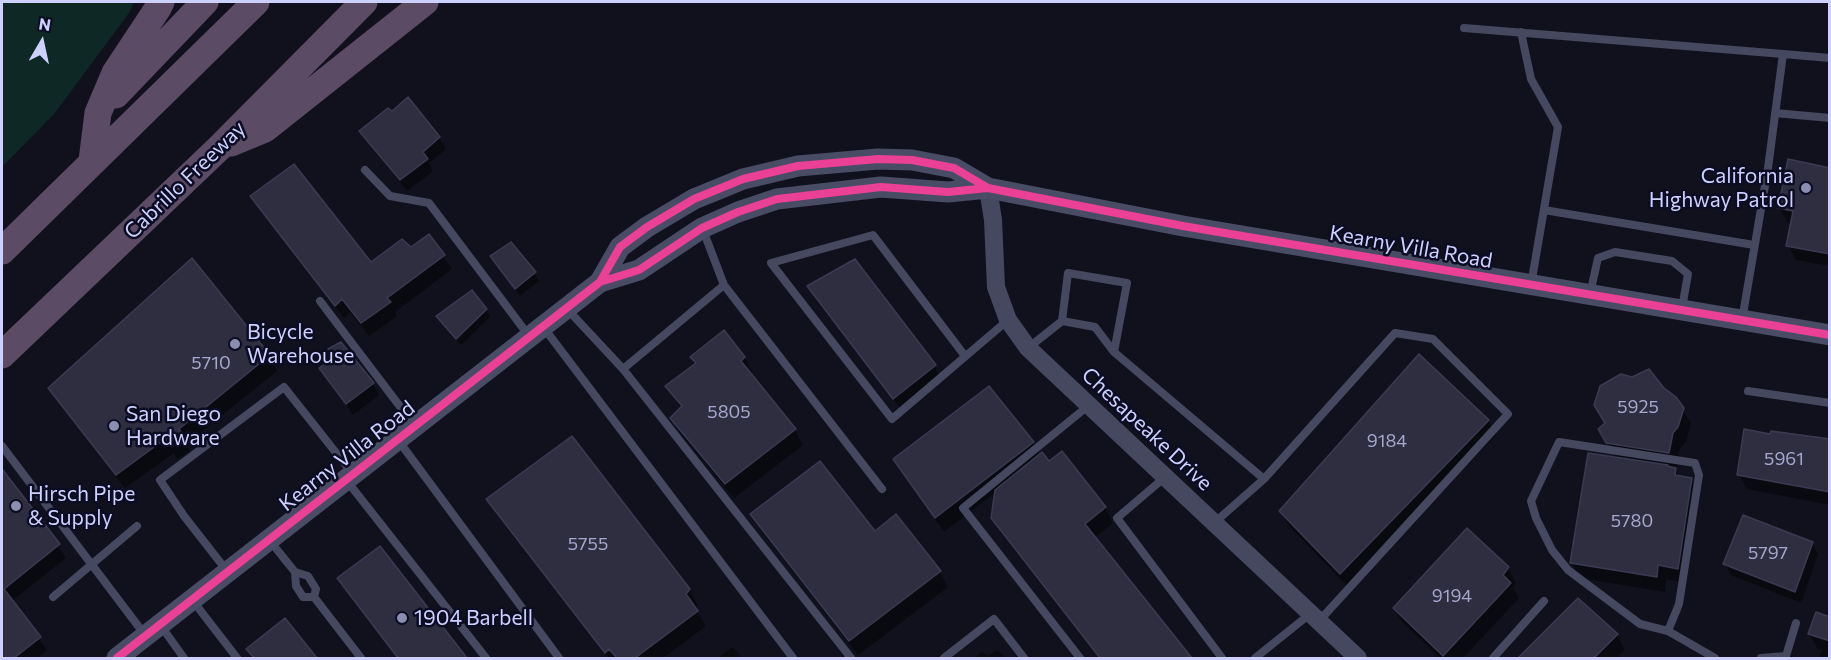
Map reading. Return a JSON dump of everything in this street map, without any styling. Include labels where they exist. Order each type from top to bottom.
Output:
[{"type":"highway","points":[[92,161],[98,113],[115,73],[160,2]]},
{"type":"highway","points":[[98,113],[205,2]]},
{"type":"highway","points":[[2,251],[256,2]]},
{"type":"highway","name":"Cabrillo Freeway","points":[[2,355],[219,148],[364,2]]},
{"type":"highway","points":[[219,148],[265,129],[425,2]]},
{"type":"main road","name":"Kearny Villa Road","points":[[117,658],[567,309],[600,282],[620,247],[647,227],[694,199],[743,179],[798,166],[878,159],[912,160],[954,168],[988,188]]},
{"type":"main road","name":"Kearny Villa Road","points":[[600,282],[639,270],[702,228],[738,212],[777,200],[881,187],[948,192],[988,188],[1183,226],[1830,335]]},
{"type":"street","name":"Chesapeake Drive","points":[[988,188],[993,220],[996,287],[1008,320],[1029,348],[1358,658]]},
{"type":"lane","points":[[1464,28],[1830,58]]},
{"type":"lane","points":[[1521,32],[1531,79],[1558,127],[1531,286]]},
{"type":"lane","points":[[1742,320],[1768,168],[1783,54]]},
{"type":"lane","points":[[1775,113],[1830,118]]},
{"type":"lane","points":[[365,170],[390,196],[429,203],[536,332],[793,658]]},
{"type":"lane","points":[[1544,210],[1754,246]]},
{"type":"lane","points":[[702,228],[724,285],[882,489]]},
{"type":"lane","points":[[965,356],[873,235],[771,263],[892,418],[1008,320]]},
{"type":"lane","points":[[1590,295],[1598,258],[1615,252],[1672,261],[1688,274],[1682,310]]},
{"type":"lane","points":[[1029,348],[1062,321],[1068,273],[1127,283],[1114,352]]},
{"type":"lane","points":[[623,369],[724,285]]},
{"type":"lane","points":[[320,301],[415,427]]},
{"type":"lane","points":[[567,309],[623,369],[851,658]]},
{"type":"lane","points":[[1062,321],[1095,327],[1114,352],[1264,479]]},
{"type":"lane","points":[[1214,523],[1264,479],[1395,333],[1432,339],[1508,414],[1315,618],[1255,658]]},
{"type":"lane","points":[[228,572],[184,516],[160,480],[284,387],[486,658]]},
{"type":"lane","points":[[1748,391],[1830,403]]},
{"type":"lane","points":[[1080,658],[963,508],[1090,405]]},
{"type":"lane","points":[[398,440],[559,658]]},
{"type":"lane","points":[[1668,631],[1679,604],[1699,475],[1695,464],[1559,442],[1531,501],[1536,518],[1552,550],[1568,570],[1640,624],[1668,631],[1715,658]]},
{"type":"lane","points":[[2,446],[92,564],[153,630],[184,658]]},
{"type":"lane","points":[[1165,477],[1117,518],[1222,658]]},
{"type":"lane","points":[[53,597],[137,526]]},
{"type":"lane","points":[[269,540],[295,572],[308,576],[316,589],[314,597]]},
{"type":"lane","points":[[295,572],[296,586],[303,597],[314,597]]},
{"type":"lane","points":[[314,597],[361,658]]},
{"type":"lane","points":[[192,600],[237,658]]},
{"type":"lane","points":[[1493,658],[1544,601]]},
{"type":"lane","points":[[944,658],[994,619],[1024,658]]},
{"type":"lane","points":[[1761,658],[1786,656],[1796,623]]},
{"type":"green space","points":[[2,2],[134,2],[129,13],[54,114],[2,167]]},
{"type":"building","points":[[408,97],[440,137],[423,152],[428,159],[400,180],[359,131],[388,108],[392,111]]},
{"type":"building","name":"California Highway Patrol","points":[[1788,159],[1830,168],[1830,254],[1786,246],[1793,211],[1778,208]]},
{"type":"building","points":[[294,164],[371,262],[402,239],[411,247],[429,234],[445,255],[387,298],[391,302],[361,323],[342,299],[335,306],[250,196]]},
{"type":"building","points":[[511,242],[536,272],[515,289],[490,256]]},
{"type":"building","points":[[192,258],[270,355],[179,429],[183,435],[168,445],[165,439],[116,475],[48,388]]},
{"type":"building","points":[[855,259],[936,365],[893,399],[807,286]]},
{"type":"building","points":[[472,290],[487,309],[456,339],[436,316]]},
{"type":"building","points":[[724,330],[745,357],[741,361],[796,429],[725,484],[670,418],[682,406],[665,386],[696,363],[690,357]]},
{"type":"building","points":[[341,342],[374,383],[346,404],[319,368],[335,357],[328,349]]},
{"type":"building","points":[[1419,354],[1489,420],[1340,574],[1279,511]]},
{"type":"building","points":[[1649,369],[1684,408],[1678,427],[1673,433],[1669,453],[1606,443],[1598,429],[1605,423],[1594,405],[1600,386],[1621,374],[1632,377]]},
{"type":"building","points":[[989,386],[1034,442],[935,518],[893,459]]},
{"type":"building","points":[[1744,429],[1770,434],[1771,431],[1830,439],[1830,492],[1737,475]]},
{"type":"building","points":[[572,436],[690,589],[686,594],[698,611],[635,658],[617,658],[609,649],[605,653],[486,499]]},
{"type":"building","points":[[1062,451],[1106,507],[1085,524],[1192,658],[1100,658],[991,518],[995,490],[1042,452],[1049,461]]},
{"type":"building","points":[[1588,453],[1668,465],[1676,468],[1675,475],[1692,478],[1678,569],[1658,565],[1657,577],[1570,563]]},
{"type":"building","points":[[820,461],[875,531],[896,514],[941,571],[849,641],[750,514]]},
{"type":"building","name":"Hirsch Pipe & Supply","points":[[2,469],[60,544],[4,589],[41,637],[14,658],[2,658]]},
{"type":"building","points":[[1743,515],[1813,542],[1795,592],[1723,564]]},
{"type":"building","points":[[1467,528],[1509,567],[1503,575],[1511,583],[1443,656],[1393,608]]},
{"type":"building","name":"1904 Barbell","points":[[380,546],[467,658],[398,658],[337,578]]},
{"type":"building","points":[[1578,598],[1618,634],[1594,658],[1518,658]]},
{"type":"building","points":[[1816,612],[1830,617],[1830,641],[1808,634]]},
{"type":"building","points":[[285,618],[317,658],[254,658],[246,649]]},
{"type":"cycle path","points":[[600,282],[620,247],[647,227],[694,199],[743,179],[798,166],[878,159],[912,160],[954,168],[988,188]]},
{"type":"cycle path","points":[[117,658],[600,282],[639,270],[702,228],[738,212],[777,199],[881,187],[948,192],[988,188],[1183,226],[1830,335]]},
{"type":"place","name":"California Highway Patrol","points":[[1806,188]]},
{"type":"place","name":"Bicycle Warehouse","points":[[235,344]]},
{"type":"place","name":"San Diego Hardware","points":[[114,426]]},
{"type":"place","name":"Hirsch Pipe & Supply","points":[[16,506]]},
{"type":"place","name":"1904 Barbell","points":[[402,618]]}]
